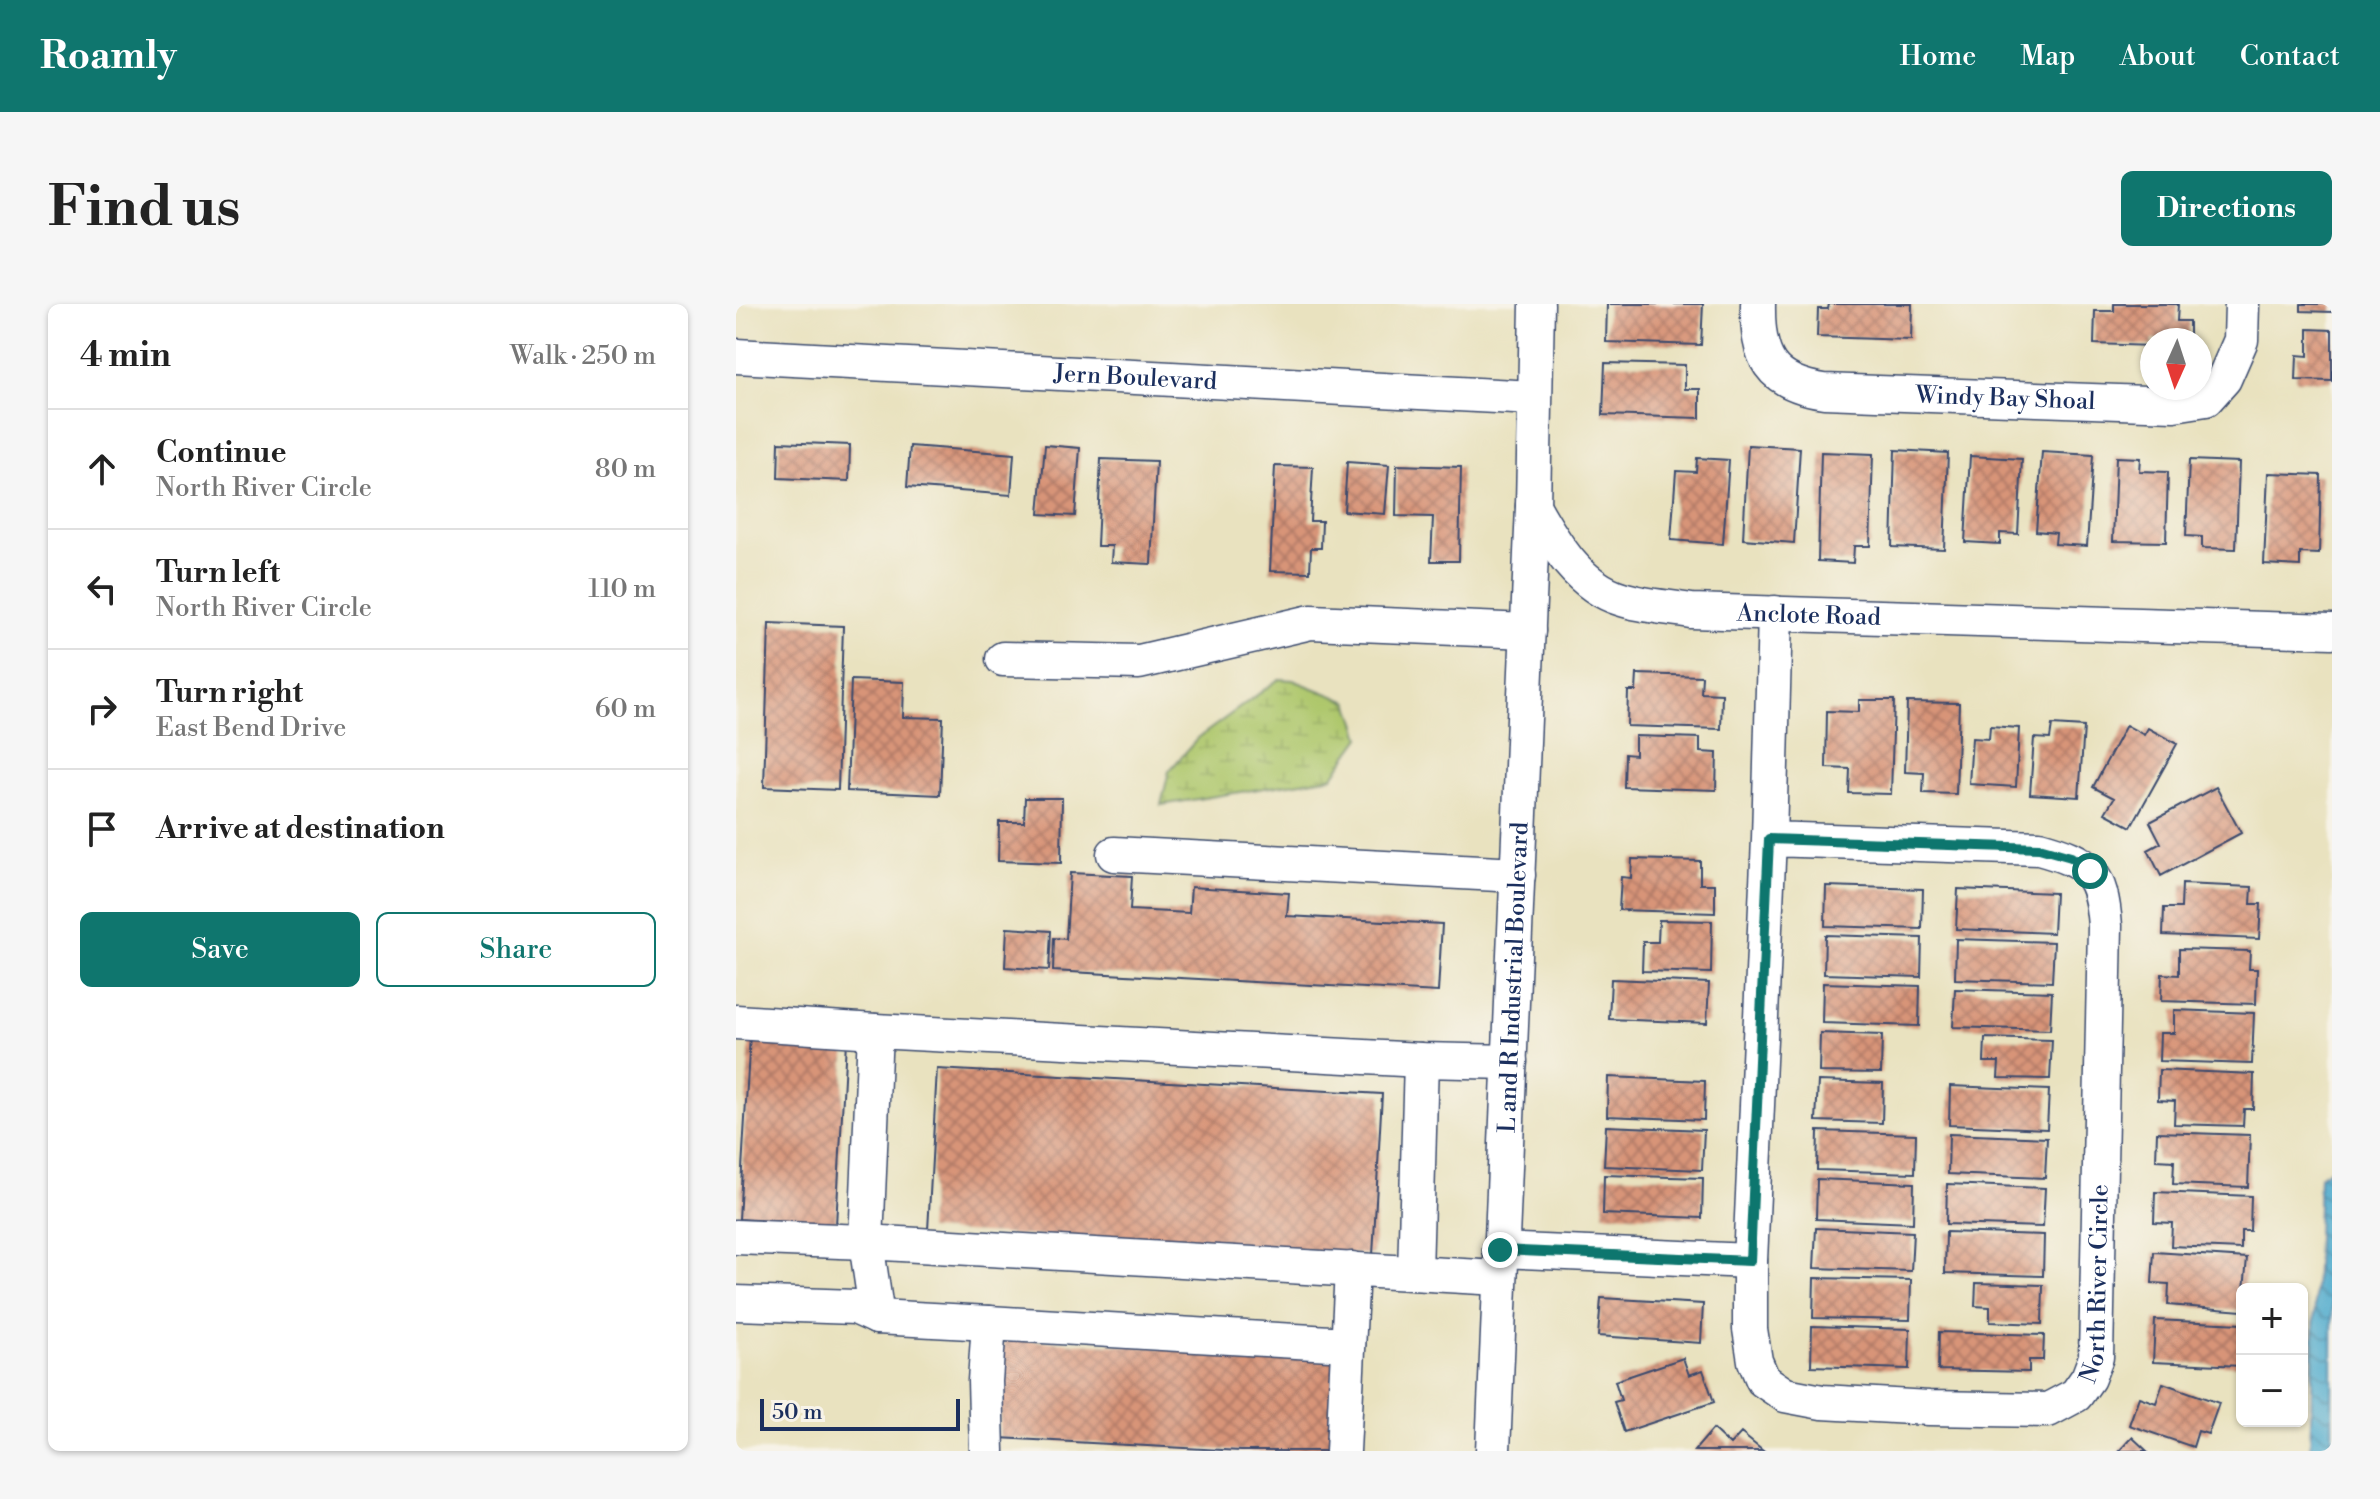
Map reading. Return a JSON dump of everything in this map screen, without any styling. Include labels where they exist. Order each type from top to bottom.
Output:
[{"type":"street","points":[[1533,506],[1537,304]]},
{"type":"street","name":"Windy Bay Shoal","points":[[1758,304],[1761,349],[1781,378],[1800,388],[2174,404],[2206,399],[2224,379],[2241,340],[2242,304]]},
{"type":"street","name":"Jern Boulevard","points":[[736,356],[1534,398]]},
{"type":"street","name":"Anclote Road","points":[[1533,506],[1557,547],[1583,577],[1620,599],[1691,611],[2332,631]]},
{"type":"street","name":"L and R Industrial Boulevard","points":[[1493,1451],[1533,506]]},
{"type":"street","name":"North River Circle","points":[[1769,839],[2039,848],[2071,857],[2090,871],[2103,896],[2105,926],[2096,1357],[2088,1378],[2076,1395],[2048,1410],[1822,1402],[1785,1395],[1763,1380],[1755,1361],[1750,1329],[1750,1261],[1769,839],[1775,613]]},
{"type":"street","points":[[1003,659],[1139,662],[1311,622],[1528,631]]},
{"type":"street","points":[[1114,854],[1518,875]]},
{"type":"street","points":[[736,1022],[1421,1060],[1510,1062]]},
{"type":"street","points":[[875,1031],[866,1242],[877,1317]]},
{"type":"street","points":[[1415,1273],[1421,1060]]},
{"type":"street","points":[[736,1237],[1415,1273],[1500,1264],[1750,1261]]},
{"type":"street","points":[[1343,1451],[1352,1269]]},
{"type":"street","points":[[736,1303],[855,1307],[877,1317],[1348,1344]]},
{"type":"street","points":[[987,1451],[985,1381],[989,1323]]},
{"type":"green space","points":[[1279,679],[1293,680],[1349,702],[1361,737],[1332,777],[1161,805],[1169,771],[1198,738]]},
{"type":"water","points":[[2332,1167],[2332,1451],[2310,1451],[2319,1176]]},
{"type":"building","points":[[1607,304],[1703,304],[1701,345],[1606,342]]},
{"type":"building","points":[[1829,304],[1912,304],[1911,340],[1817,337],[1818,309],[1828,309]]},
{"type":"building","points":[[2114,304],[2178,304],[2177,321],[2189,321],[2189,328],[2140,328],[2140,346],[2094,344],[2095,311],[2114,311]]},
{"type":"building","points":[[2301,304],[2332,304],[2332,312],[2301,311]]},
{"type":"building","points":[[2308,329],[2332,330],[2332,381],[2296,380],[2297,355],[2308,356]]},
{"type":"building","points":[[1605,363],[1685,365],[1685,389],[1700,389],[1700,418],[1603,415]]},
{"type":"building","points":[[779,442],[850,445],[849,481],[778,478]]},
{"type":"building","points":[[1045,445],[1080,448],[1075,516],[1039,514]]},
{"type":"building","points":[[1748,445],[1800,448],[1794,543],[1743,539]]},
{"type":"building","points":[[910,446],[1014,454],[1011,495],[907,487]]},
{"type":"building","points":[[1895,450],[1948,453],[1944,549],[1892,547]]},
{"type":"building","points":[[1821,452],[1873,454],[1870,546],[1854,546],[1853,563],[1818,561]]},
{"type":"building","points":[[2042,452],[2093,455],[2087,546],[2055,544],[2056,533],[2036,531]]},
{"type":"building","points":[[1970,456],[2022,459],[2018,534],[2000,533],[2000,544],[1965,542]]},
{"type":"building","points":[[2116,457],[2140,458],[2139,471],[2168,472],[2166,542],[2113,541]]},
{"type":"building","points":[[1697,458],[1729,460],[1723,544],[1671,540],[1676,471],[1696,472]]},
{"type":"building","points":[[1101,459],[1156,461],[1151,564],[1111,562],[1112,546],[1097,546]]},
{"type":"building","points":[[2189,460],[2239,462],[2236,549],[2202,548],[2202,537],[2186,536]]},
{"type":"building","points":[[1347,462],[1389,465],[1385,514],[1344,511]]},
{"type":"building","points":[[1397,465],[1461,467],[1459,561],[1431,561],[1433,517],[1396,516]]},
{"type":"building","points":[[1275,466],[1313,467],[1310,521],[1322,521],[1321,548],[1311,548],[1310,572],[1270,571]]},
{"type":"building","points":[[2268,473],[2321,475],[2319,554],[2300,553],[2300,566],[2264,564]]},
{"type":"building","points":[[769,623],[843,626],[838,790],[764,787]]},
{"type":"building","points":[[1637,674],[1702,676],[1701,693],[1722,694],[1721,729],[1627,726],[1628,691],[1636,691]]},
{"type":"building","points":[[851,680],[904,682],[903,717],[943,718],[940,795],[847,791]]},
{"type":"building","points":[[1859,700],[1894,700],[1891,794],[1849,793],[1850,769],[1826,768],[1827,711],[1859,712]]},
{"type":"building","points":[[1907,702],[1959,703],[1956,794],[1923,793],[1924,773],[1905,772]]},
{"type":"building","points":[[2052,725],[2084,727],[2079,797],[2030,794],[2034,738],[2050,739]]},
{"type":"building","points":[[2126,725],[2144,735],[2148,728],[2177,744],[2131,827],[2105,813],[2114,798],[2093,787]]},
{"type":"building","points":[[1990,726],[2019,728],[2016,787],[1969,784],[1972,738],[1989,739]]},
{"type":"building","points":[[1635,736],[1700,738],[1700,752],[1717,753],[1716,790],[1624,787],[1625,754],[1635,755]]},
{"type":"building","points":[[2216,787],[2241,833],[2161,876],[2148,850],[2161,843],[2150,822]]},
{"type":"building","points":[[1025,798],[1062,798],[1061,863],[998,861],[999,822],[1024,822]]},
{"type":"building","points":[[1632,859],[1700,861],[1700,884],[1715,884],[1715,913],[1619,910],[1621,877],[1631,878]]},
{"type":"building","points":[[1070,873],[1132,876],[1130,910],[1189,913],[1191,887],[1289,893],[1287,916],[1442,924],[1438,992],[1053,971],[1054,938],[1066,939]]},
{"type":"building","points":[[2182,884],[2252,887],[2251,904],[2261,904],[2259,939],[2163,935],[2164,908],[2181,908]]},
{"type":"building","points":[[1826,886],[1923,889],[1922,929],[1825,926]]},
{"type":"building","points":[[1958,889],[2055,893],[2053,933],[1956,929]]},
{"type":"building","points":[[1659,920],[1712,921],[1711,973],[1642,971],[1643,942],[1658,942]]},
{"type":"building","points":[[1007,928],[1051,931],[1049,970],[1005,967]]},
{"type":"building","points":[[1825,935],[1922,938],[1921,977],[1824,974]]},
{"type":"building","points":[[1956,939],[2054,942],[2052,982],[1955,979]]},
{"type":"building","points":[[2179,949],[2250,951],[2249,969],[2257,969],[2256,1004],[2161,1001],[2162,974],[2179,975]]},
{"type":"building","points":[[1611,979],[1709,983],[1707,1023],[1609,1019]]},
{"type":"building","points":[[1823,983],[1920,986],[1919,1026],[1822,1023]]},
{"type":"building","points":[[1955,989],[2052,992],[2050,1030],[1953,1027]]},
{"type":"building","points":[[2174,1010],[2254,1013],[2252,1064],[2159,1061],[2160,1033],[2174,1033]]},
{"type":"building","points":[[1820,1033],[1882,1035],[1881,1073],[1819,1072]]},
{"type":"building","points":[[750,1035],[846,1041],[836,1225],[739,1219]]},
{"type":"building","points":[[1985,1038],[2052,1040],[2050,1079],[1998,1078],[1999,1062],[1984,1062]]},
{"type":"building","points":[[937,1069],[1382,1094],[1373,1255],[928,1230]]},
{"type":"building","points":[[2159,1070],[2254,1074],[2253,1109],[2244,1109],[2243,1126],[2174,1124],[2175,1101],[2158,1100]]},
{"type":"building","points":[[1608,1077],[1705,1081],[1704,1120],[1607,1116]]},
{"type":"building","points":[[1818,1081],[1883,1083],[1882,1123],[1816,1121]]},
{"type":"building","points":[[1950,1086],[2049,1090],[2047,1129],[1949,1125]]},
{"type":"building","points":[[1606,1126],[1704,1130],[1702,1170],[1604,1166]]},
{"type":"building","points":[[1818,1131],[1916,1134],[1915,1173],[1817,1170]]},
{"type":"building","points":[[2157,1132],[2250,1135],[2248,1187],[2173,1184],[2174,1161],[2156,1160]]},
{"type":"building","points":[[1949,1134],[2047,1138],[2045,1178],[1948,1174]]},
{"type":"building","points":[[1604,1175],[1703,1178],[1702,1218],[1603,1214]]},
{"type":"building","points":[[1817,1179],[1914,1183],[1913,1223],[1816,1219]]},
{"type":"building","points":[[1947,1184],[2045,1188],[2043,1227],[1946,1224]]},
{"type":"building","points":[[2155,1192],[2251,1196],[2250,1231],[2241,1231],[2241,1249],[2171,1246],[2172,1223],[2154,1222]]},
{"type":"building","points":[[1816,1228],[1913,1232],[1911,1271],[1814,1268]]},
{"type":"building","points":[[1946,1232],[2044,1235],[2043,1276],[1945,1273]]},
{"type":"building","points":[[2154,1252],[2247,1258],[2245,1283],[2236,1283],[2236,1311],[2168,1305],[2169,1284],[2152,1283]]},
{"type":"building","points":[[1814,1278],[1911,1280],[1910,1320],[1813,1318]]},
{"type":"building","points":[[1976,1283],[2043,1285],[2042,1324],[1990,1322],[1990,1307],[1975,1306]]},
{"type":"building","points":[[1601,1298],[1703,1304],[1701,1343],[1598,1336]]},
{"type":"building","points":[[2155,1320],[2236,1324],[2236,1366],[2153,1362]]},
{"type":"building","points":[[1812,1326],[1910,1329],[1909,1369],[1811,1366]]},
{"type":"building","points":[[1939,1332],[2044,1335],[2043,1360],[2029,1360],[2029,1372],[1938,1370]]},
{"type":"building","points":[[1004,1339],[1336,1357],[1331,1451],[1241,1451],[999,1438]]},
{"type":"building","points":[[1683,1358],[1689,1375],[1703,1370],[1714,1402],[1624,1432],[1614,1402],[1621,1400],[1615,1381]]},
{"type":"building","points":[[2163,1383],[2219,1403],[2208,1434],[2198,1431],[2193,1447],[2129,1425],[2139,1397],[2156,1403]]},
{"type":"building","points":[[1713,1429],[1730,1445],[1741,1433],[1763,1451],[1694,1451]]},
{"type":"building","points":[[2132,1437],[2147,1451],[2119,1451]]},
{"type":"route","points":[[1500,1250],[1750,1261],[1769,839],[2039,848],[2071,857],[2090,871]]}]
